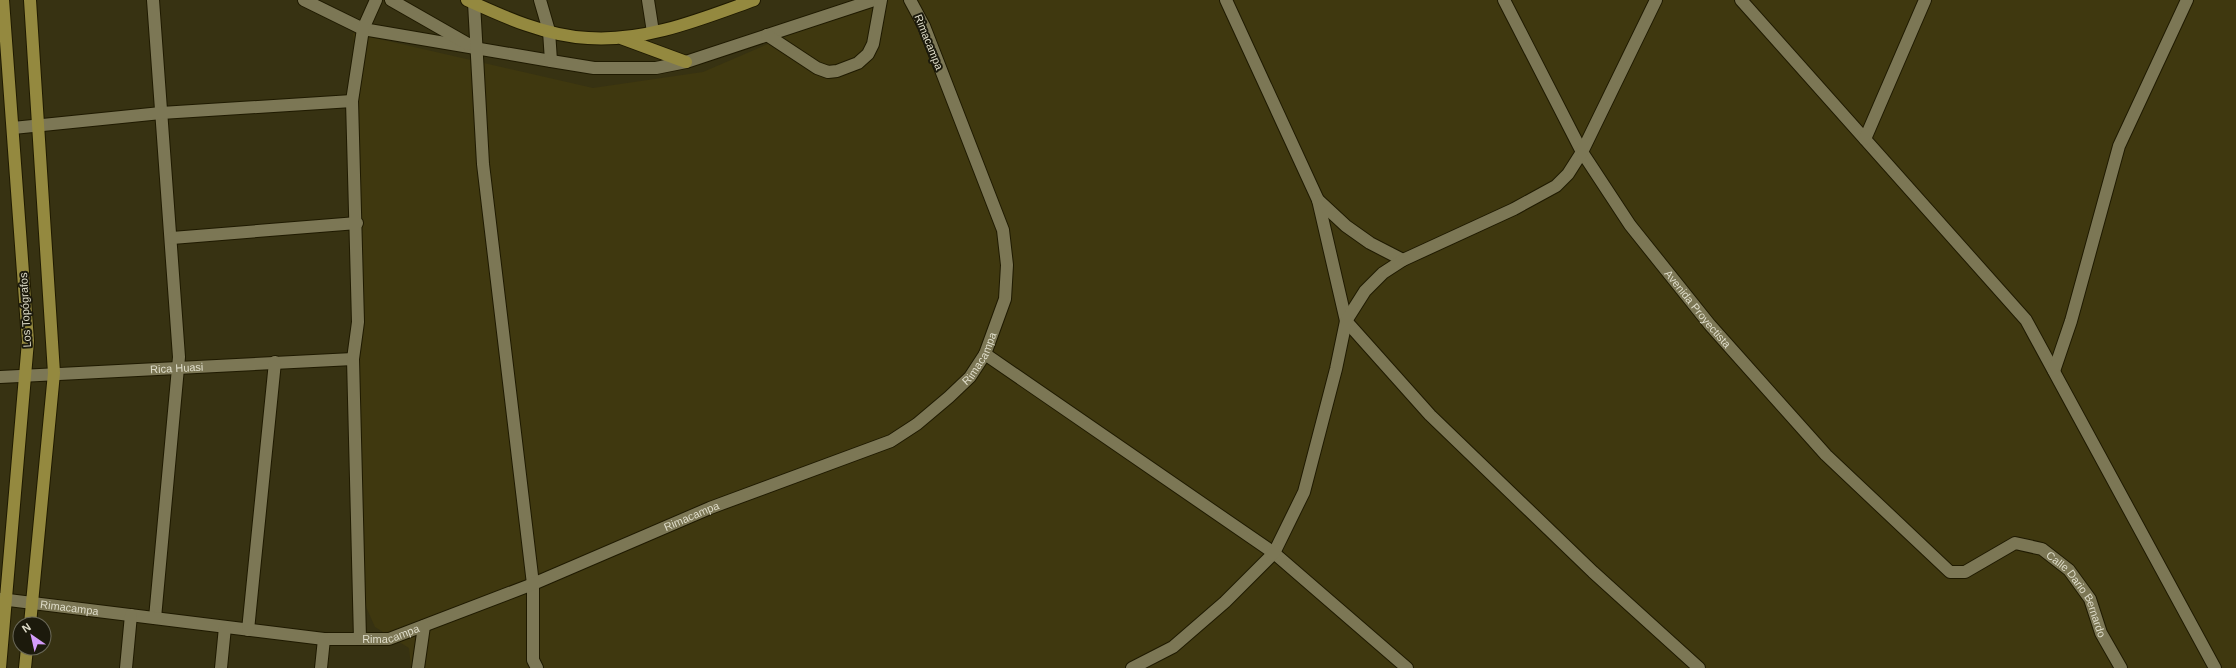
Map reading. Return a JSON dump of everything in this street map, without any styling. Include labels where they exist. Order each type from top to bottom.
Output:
[{"type":"main road","name":"Los Topógrafos","points":[[0,668],[4,600],[28,341],[12,128],[4,62],[3,0]]},
{"type":"main road","points":[[30,0],[54,373],[31,616]]},
{"type":"main road","points":[[470,2],[516,21],[549,31],[588,38],[620,37],[653,32],[697,21],[754,0]]},
{"type":"main road","points":[[620,37],[686,62]]},
{"type":"main road","points":[[25,668],[26,656]]},
{"type":"street","points":[[153,0],[172,238],[178,366],[155,618]]},
{"type":"street","points":[[304,0],[363,29],[594,68],[656,68],[686,62],[874,0]]},
{"type":"street","points":[[360,639],[353,359],[358,322],[357,223],[352,101],[363,29],[376,0]]},
{"type":"street","points":[[391,0],[476,48]]},
{"type":"street","points":[[540,0],[549,31],[551,61]]},
{"type":"street","points":[[648,0],[653,32]]},
{"type":"street","points":[[767,35],[817,68],[828,72],[837,71],[858,63],[868,54],[872,44],[881,0]]},
{"type":"street","name":"Rimacampa","points":[[4,600],[32,602],[324,639],[389,639],[533,584],[710,508],[891,441],[917,424],[970,377],[985,354],[1005,299],[1007,265],[1003,230],[924,26],[910,0]]},
{"type":"street","points":[[1226,0],[1318,200],[1346,321],[1430,415],[1593,572],[1699,668]]},
{"type":"street","name":"Avenida Proyectista","points":[[1504,0],[1582,152],[1630,225],[1710,325],[1826,455],[1950,572]]},
{"type":"street","points":[[1132,668],[1173,647],[1225,602],[1274,553],[1304,492],[1336,369],[1346,321],[1365,290],[1383,273],[1403,260],[1514,209],[1556,186],[1568,174],[1582,152],[1656,0]]},
{"type":"street","points":[[1741,0],[2026,320],[2215,668]]},
{"type":"street","points":[[1865,139],[1925,0]]},
{"type":"street","points":[[2054,371],[2071,321],[2119,146],[2187,0]]},
{"type":"street","points":[[470,2],[476,48],[483,164],[533,584],[533,660],[537,668]]},
{"type":"street","points":[[12,128],[161,113],[352,101]]},
{"type":"street","points":[[1318,200],[1346,226],[1370,244],[1403,260]]},
{"type":"street","points":[[172,238],[357,223]]},
{"type":"street","points":[[985,354],[1274,553],[1407,668]]},
{"type":"street","name":"Rica Huasi","points":[[0,377],[178,366],[353,359]]},
{"type":"street","points":[[248,630],[275,362]]},
{"type":"street","name":"Calle Dario Bernardo","points":[[1950,572],[1965,572],[2015,543],[2042,549],[2069,570],[2090,599],[2101,633],[2121,668]]},
{"type":"street","points":[[126,668],[131,615]]},
{"type":"street","points":[[221,668],[225,626]]},
{"type":"street","points":[[418,668],[424,626]]},
{"type":"street","points":[[321,668],[324,639]]},
{"type":"shaded area","points":[[870,0],[2236,0],[2236,668],[411,668],[409,648],[375,627],[363,600],[359,363],[358,102],[353,33],[593,88],[703,72]]}]
